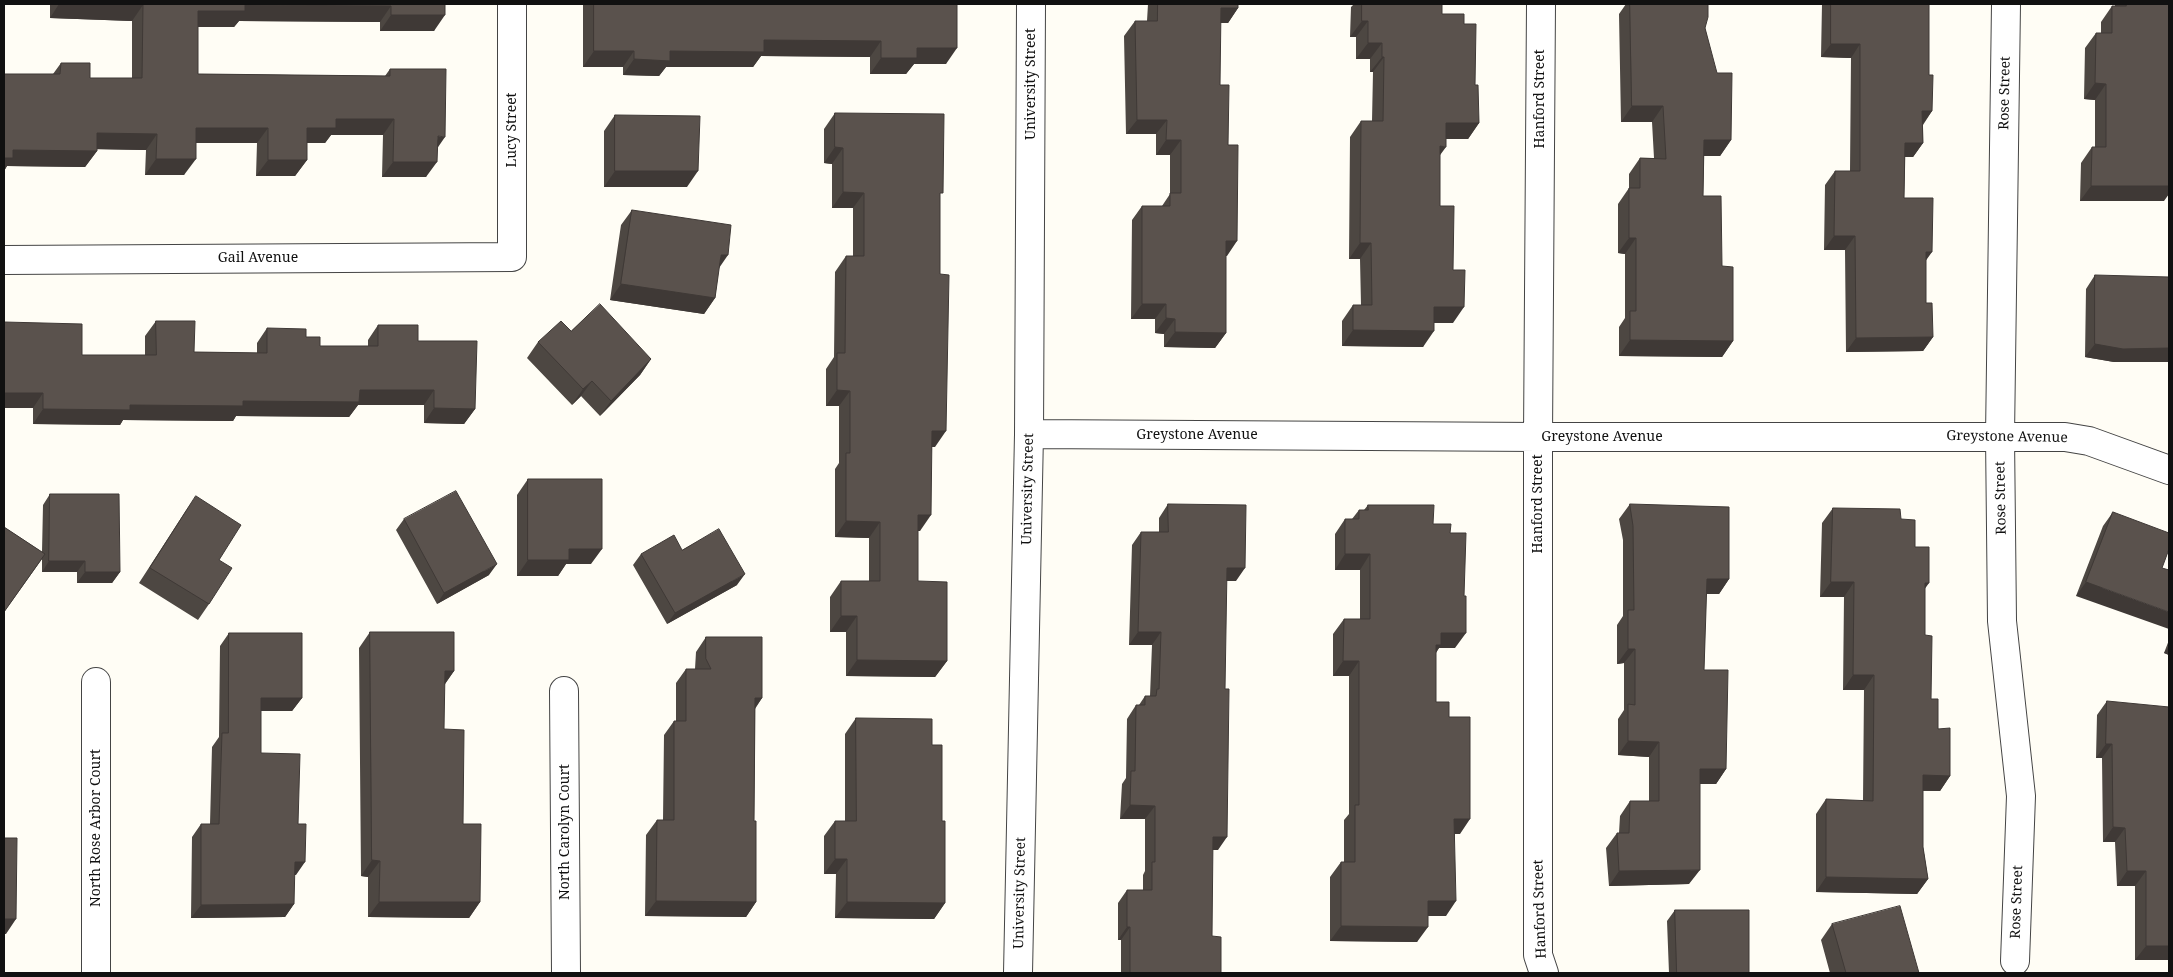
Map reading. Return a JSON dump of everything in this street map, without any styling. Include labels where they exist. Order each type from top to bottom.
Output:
[{"type":"street","name":"Lucy Street","points":[[512,4],[512,257]]},
{"type":"street","name":"University Street","points":[[1018,973],[1029,434],[1031,4]]},
{"type":"street","name":"Hanford Street","points":[[1541,4],[1538,437],[1538,955],[1544,973]]},
{"type":"street","name":"Rose Street","points":[[2006,4],[2000,436],[2002,621],[2020,796],[2014,961]]},
{"type":"street","name":"Gail Avenue","points":[[4,260],[512,257]]},
{"type":"street","name":"Greystone Avenue","points":[[1029,434],[1538,437],[2065,437],[2089,441],[2169,470]]},
{"type":"street","name":"North Rose Arbor Court","points":[[96,682],[96,973]]},
{"type":"street","name":"North Carolyn Court","points":[[564,691],[566,973]]},
{"type":"building","points":[[116,4],[445,4],[445,15],[391,15],[391,6],[245,5],[245,11],[198,11],[198,74],[390,76],[390,69],[446,69],[445,137],[438,136],[437,162],[393,162],[394,119],[336,119],[336,128],[307,128],[307,160],[268,160],[268,128],[196,128],[196,159],[156,159],[157,134],[97,133],[97,151],[13,150],[13,158],[4,158],[4,74],[60,74],[61,63],[90,63],[90,78],[142,78],[143,5]]},
{"type":"building","points":[[594,4],[957,4],[957,48],[917,48],[917,58],[881,58],[881,41],[764,40],[764,52],[670,51],[670,61],[634,59],[634,51],[594,51]]},
{"type":"building","points":[[1158,4],[1238,4],[1238,8],[1221,8],[1220,85],[1229,85],[1228,145],[1238,145],[1237,241],[1226,241],[1226,333],[1175,332],[1175,319],[1166,318],[1166,304],[1142,304],[1142,206],[1170,206],[1170,193],[1181,193],[1181,140],[1166,140],[1167,120],[1137,120],[1135,21],[1157,21]]},
{"type":"building","points":[[1362,4],[1442,4],[1442,14],[1464,14],[1464,24],[1476,24],[1475,85],[1478,85],[1479,123],[1446,123],[1446,147],[1440,146],[1440,206],[1454,206],[1453,270],[1465,270],[1464,307],[1434,307],[1434,331],[1353,330],[1353,305],[1372,305],[1371,243],[1360,243],[1361,121],[1383,121],[1384,57],[1382,57],[1382,43],[1368,43],[1368,21],[1362,21]]},
{"type":"building","points":[[1630,4],[1708,4],[1708,17],[1705,28],[1717,73],[1732,73],[1731,140],[1704,140],[1703,196],[1721,196],[1722,266],[1733,267],[1733,341],[1630,340],[1630,311],[1636,311],[1636,238],[1629,238],[1629,188],[1640,188],[1640,158],[1666,159],[1663,106],[1632,106]]},
{"type":"building","points":[[1831,4],[1929,4],[1929,75],[1933,75],[1932,111],[1922,111],[1923,143],[1905,143],[1904,198],[1933,198],[1932,252],[1926,252],[1926,303],[1932,303],[1933,337],[1856,338],[1855,236],[1834,236],[1835,171],[1860,171],[1860,44],[1831,44]]},
{"type":"building","points":[[2126,4],[2169,4],[2169,186],[2091,186],[2092,147],[2106,147],[2106,84],[2095,83],[2096,33],[2112,33],[2112,6],[2126,6]]},
{"type":"building","points":[[835,113],[944,114],[943,193],[940,193],[940,274],[949,275],[946,431],[932,431],[931,515],[918,515],[918,581],[947,582],[947,661],[857,660],[857,616],[841,616],[841,581],[880,581],[880,522],[846,521],[846,453],[850,453],[850,391],[837,390],[837,353],[845,353],[846,256],[864,256],[864,193],[843,192],[843,148],[835,147]]},
{"type":"building","points":[[615,115],[700,116],[698,171],[615,171]]},
{"type":"building","points":[[632,210],[731,225],[728,255],[721,255],[715,298],[621,284]]},
{"type":"building","points":[[2095,275],[2169,277],[2169,348],[2123,349],[2095,344]]},
{"type":"building","points":[[600,304],[651,359],[611,401],[592,381],[583,389],[538,342],[561,321],[571,331]]},
{"type":"building","points":[[156,321],[195,321],[194,352],[267,353],[267,328],[306,329],[306,337],[320,337],[320,346],[378,346],[378,325],[418,325],[418,341],[477,341],[475,409],[434,408],[434,390],[360,390],[359,402],[243,401],[243,406],[130,405],[130,410],[43,409],[43,393],[4,393],[4,322],[82,324],[82,355],[156,355]]},
{"type":"building","points":[[528,479],[602,479],[602,549],[569,549],[569,560],[528,560]]},
{"type":"building","points":[[456,491],[497,564],[444,593],[404,519]]},
{"type":"building","points":[[50,494],[119,494],[120,572],[85,572],[85,561],[49,561]]},
{"type":"building","points":[[196,496],[241,525],[219,560],[232,568],[209,604],[150,568]]},
{"type":"building","points":[[1168,504],[1246,505],[1245,568],[1227,568],[1225,689],[1229,689],[1227,837],[1213,837],[1212,936],[1221,937],[1221,973],[1130,973],[1130,927],[1127,927],[1127,890],[1152,890],[1152,862],[1155,862],[1155,806],[1130,805],[1131,771],[1135,771],[1136,705],[1145,705],[1145,696],[1156,696],[1157,689],[1159,689],[1161,632],[1138,632],[1141,532],[1168,532]]},
{"type":"building","points":[[1630,504],[1729,507],[1729,579],[1707,579],[1704,670],[1728,670],[1726,769],[1700,769],[1700,870],[1619,871],[1617,833],[1629,833],[1630,801],[1659,801],[1659,742],[1628,741],[1628,704],[1635,705],[1635,649],[1628,649],[1628,610],[1634,610],[1633,526]]},
{"type":"building","points":[[1368,505],[1434,505],[1433,524],[1451,524],[1450,533],[1466,533],[1464,596],[1466,596],[1466,633],[1441,633],[1441,645],[1436,645],[1436,702],[1449,702],[1449,717],[1470,717],[1470,819],[1454,819],[1456,901],[1428,901],[1428,927],[1341,926],[1341,862],[1355,862],[1355,805],[1359,805],[1359,661],[1343,661],[1344,619],[1370,619],[1370,554],[1345,554],[1345,519],[1359,519],[1359,510],[1368,510]]},
{"type":"building","points":[[1833,508],[1900,509],[1901,519],[1915,520],[1915,547],[1929,547],[1929,583],[1925,583],[1925,635],[1932,636],[1931,699],[1938,699],[1938,729],[1950,728],[1950,776],[1923,775],[1923,847],[1928,879],[1826,877],[1826,799],[1873,801],[1874,675],[1853,675],[1854,582],[1831,582]]},
{"type":"building","points":[[2113,512],[2169,533],[2169,549],[2162,568],[2169,570],[2169,612],[2086,582]]},
{"type":"building","points":[[4,527],[45,554],[4,612]]},
{"type":"building","points":[[719,529],[745,574],[675,613],[641,554],[674,535],[682,550]]},
{"type":"building","points":[[370,632],[454,632],[454,671],[445,671],[444,729],[464,730],[463,824],[481,824],[480,902],[379,902],[380,861],[372,860]]},
{"type":"building","points":[[229,633],[302,633],[302,698],[261,698],[261,753],[300,754],[298,824],[306,824],[305,862],[295,862],[294,904],[201,905],[201,824],[219,824],[222,733],[228,733]]},
{"type":"building","points":[[706,637],[762,637],[762,698],[755,698],[754,821],[756,821],[756,902],[656,901],[657,820],[674,820],[674,721],[686,721],[686,669],[711,669],[706,659]]},
{"type":"building","points":[[2107,701],[2169,707],[2169,946],[2146,946],[2146,871],[2127,871],[2125,828],[2113,827],[2112,744],[2106,744]]},
{"type":"building","points":[[856,718],[932,719],[932,745],[942,745],[942,821],[945,821],[945,903],[847,902],[847,859],[835,859],[835,821],[856,821]]},
{"type":"building","points":[[4,838],[17,838],[16,919],[4,919]]},
{"type":"building","points":[[1900,906],[1919,973],[1846,973],[1832,924]]},
{"type":"building","points":[[1675,910],[1749,910],[1749,973],[1677,973]]}]
